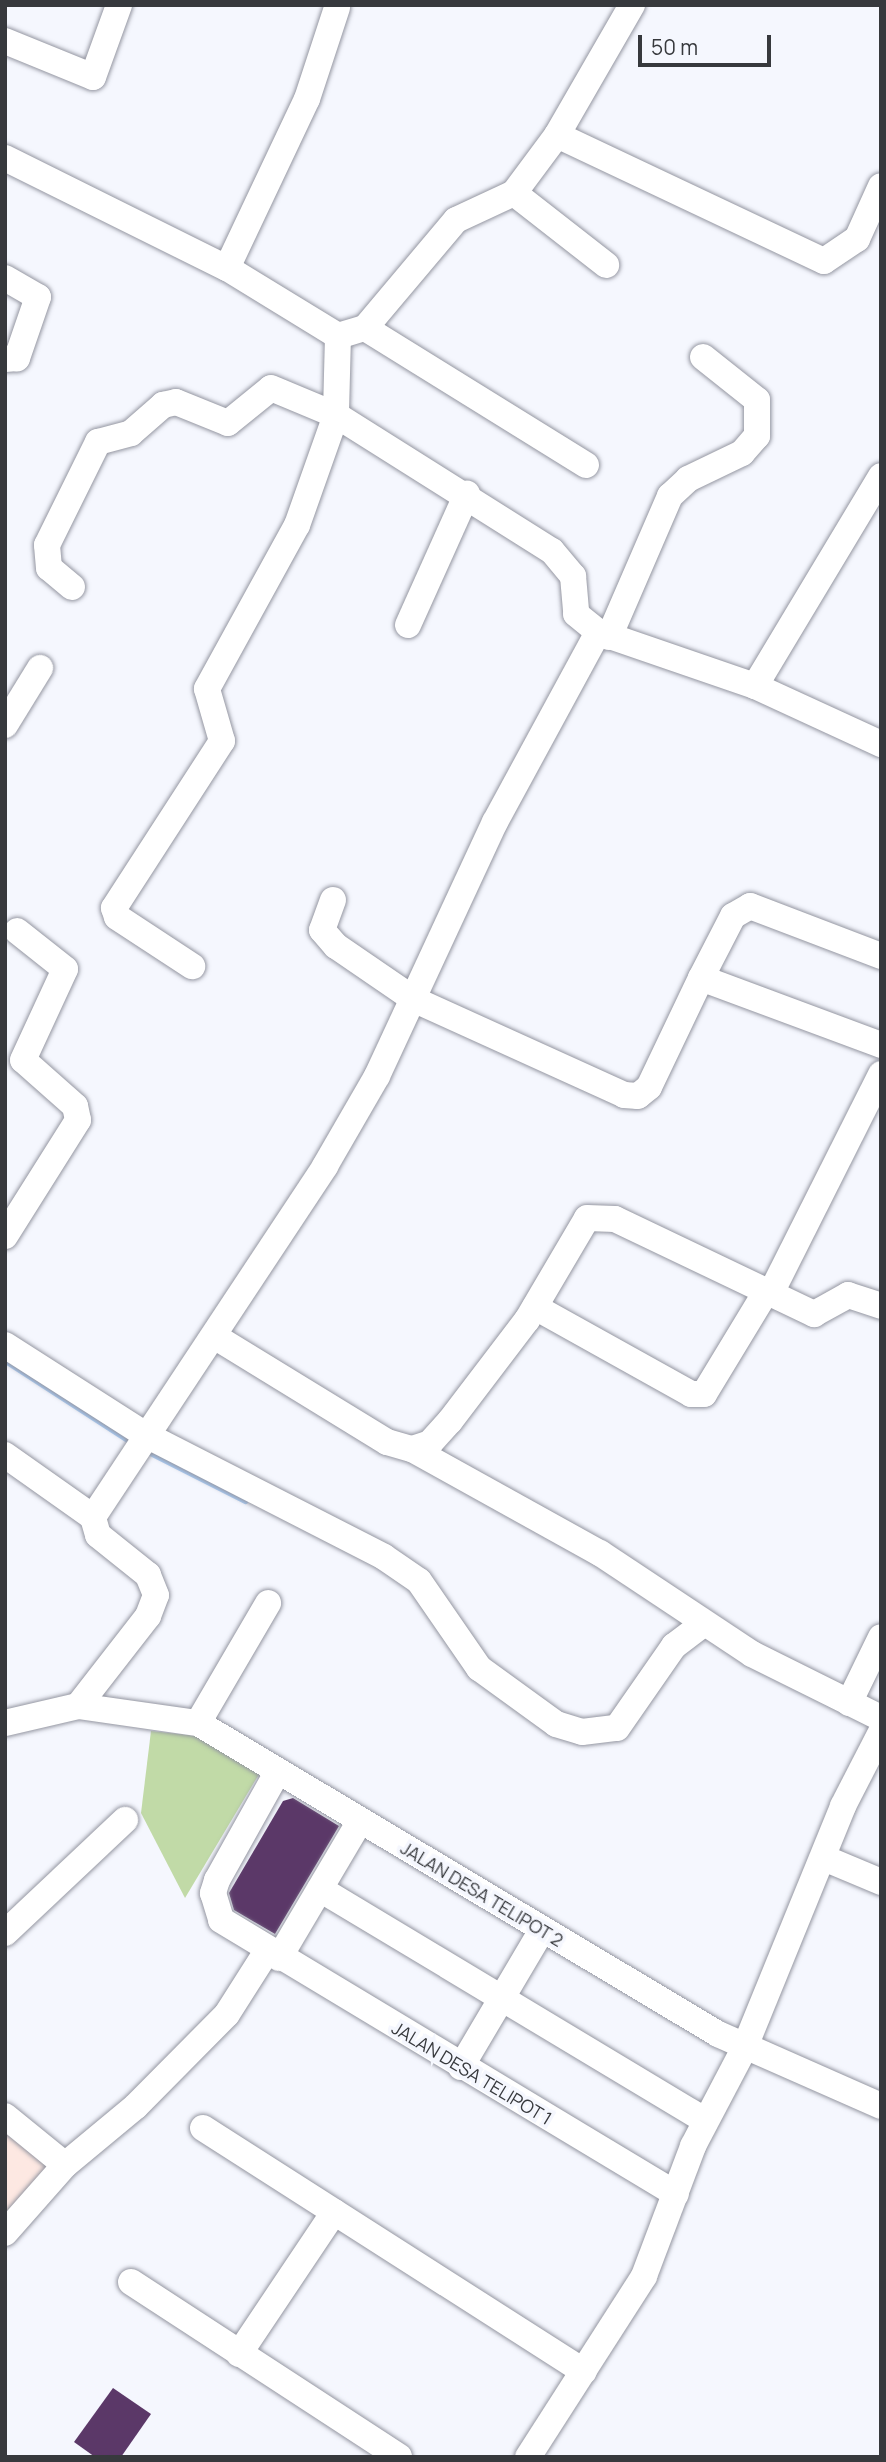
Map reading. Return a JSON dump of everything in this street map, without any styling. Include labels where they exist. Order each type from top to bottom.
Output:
[{"type":"street","points":[[5,41],[93,77],[119,5]]},
{"type":"street","points":[[5,158],[228,268],[338,336],[365,328],[456,219],[514,193],[556,135],[632,5]]},
{"type":"street","points":[[228,268],[307,99],[337,8]]},
{"type":"street","points":[[556,135],[824,261],[857,239],[881,186]]},
{"type":"street","points":[[514,193],[606,265]]},
{"type":"street","points":[[5,278],[38,297],[8,360]]},
{"type":"street","points":[[365,328],[586,465]]},
{"type":"street","points":[[192,966],[117,917],[114,908],[222,741],[207,689],[297,525],[336,415],[338,336]]},
{"type":"street","points":[[93,1517],[325,1166],[415,1000],[478,858],[603,634],[670,496],[688,479],[742,453],[757,436],[757,400],[703,357]]},
{"type":"street","points":[[72,587],[48,568],[47,545],[98,442],[131,433],[163,405],[176,402],[228,424],[271,388],[336,415],[467,494],[566,563],[573,576],[571,603],[603,634],[755,686],[881,744]]},
{"type":"street","points":[[755,686],[881,476]]},
{"type":"street","points":[[408,625],[467,494]]},
{"type":"street","points":[[5,725],[40,668]]},
{"type":"street","points":[[333,901],[323,930],[336,946],[415,1000],[631,1097],[649,1087],[733,916],[750,906],[881,956]]},
{"type":"street","points":[[5,1236],[78,1120],[75,1106],[23,1060],[65,969],[17,930]]},
{"type":"street","points":[[701,978],[881,1045]]},
{"type":"street","points":[[535,1307],[691,1394],[704,1394],[769,1291],[881,1074]]},
{"type":"street","points":[[412,1449],[430,1443],[450,1421],[535,1307],[578,1229],[600,1215],[814,1314],[848,1295],[881,1306]]},
{"type":"street","points":[[214,1336],[387,1442],[412,1449],[600,1553],[702,1625],[881,1718]]},
{"type":"street","points":[[5,1345],[146,1435],[396,1565],[419,1581],[479,1668],[556,1724],[582,1732],[617,1728],[674,1646],[702,1625]]},
{"type":"street","points":[[5,1455],[93,1517],[98,1535],[148,1574],[156,1595],[148,1616],[78,1706],[5,1723]]},
{"type":"street","points":[[198,1723],[268,1603]]},
{"type":"street","points":[[849,1703],[881,1637]]},
{"type":"street","name":"JALAN DESA TELIPOT 2","points":[[78,1706],[198,1723],[744,2049],[881,2106]]},
{"type":"street","points":[[528,2457],[644,2276],[705,2120],[744,2049],[824,1858],[881,1732]]},
{"type":"street","name":"JALAN DESA TELIPOT 1","points":[[278,1772],[213,1893],[221,1920],[273,1955],[676,2194]]},
{"type":"street","points":[[5,1933],[125,1820]]},
{"type":"street","points":[[5,2232],[65,2165],[136,2106],[227,2014],[320,1889],[360,1821]]},
{"type":"street","points":[[824,1858],[881,1882]]},
{"type":"street","points":[[320,1889],[705,2120]]},
{"type":"street","points":[[461,2067],[542,1930]]},
{"type":"street","points":[[5,2116],[65,2165]]},
{"type":"street","points":[[203,2129],[584,2372]]},
{"type":"street","points":[[239,2354],[334,2212]]},
{"type":"street","points":[[131,2282],[399,2457]]},
{"type":"shaded area","points":[[5,2124],[54,2166],[5,2226]]},
{"type":"green space","points":[[151,1731],[206,1737],[261,1771],[185,1898],[141,1813]]},
{"type":"building","points":[[293,1798],[339,1826],[275,1934],[234,1910],[229,1893],[283,1801]]},
{"type":"building","points":[[113,2388],[151,2414],[121,2457],[95,2457],[74,2442]]},
{"type":"waterway","points":[[5,1361],[130,1442]]},
{"type":"waterway","points":[[148,1452],[245,1501]]}]
